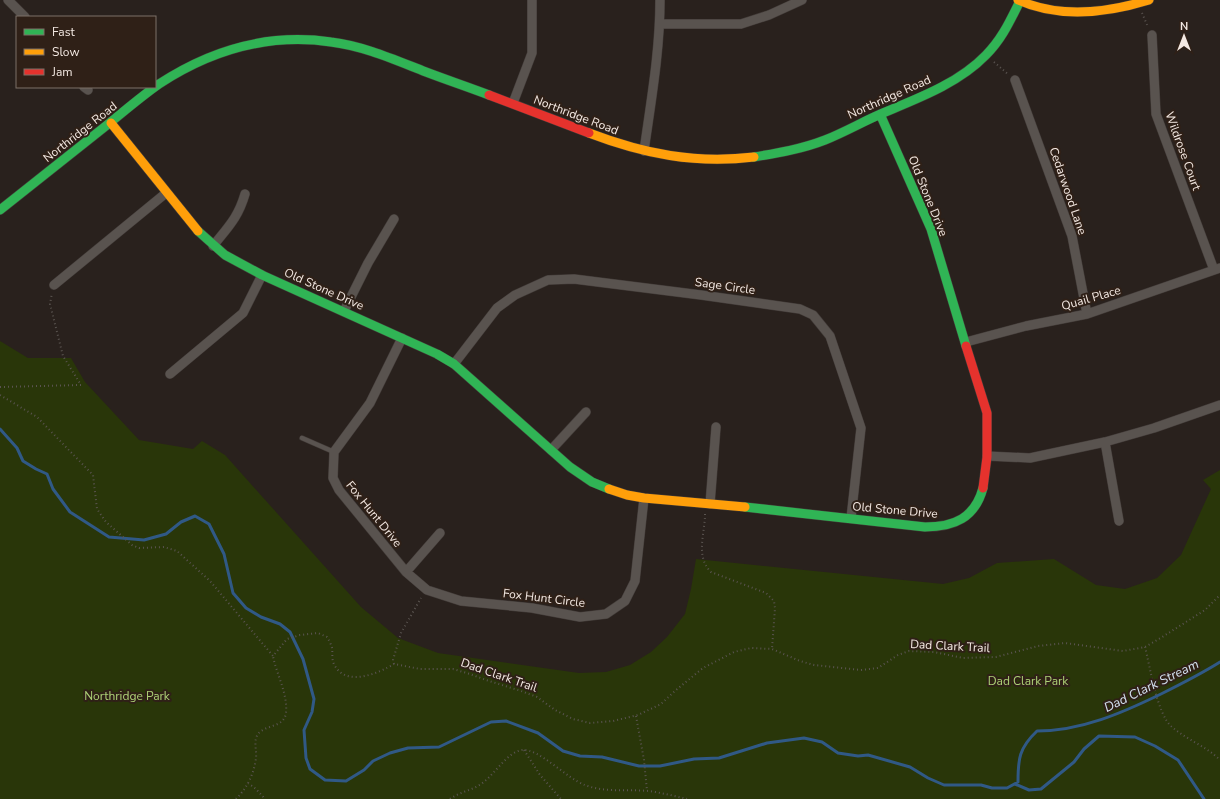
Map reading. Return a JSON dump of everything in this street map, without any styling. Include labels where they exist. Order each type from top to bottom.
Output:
[{"type":"street","points":[[8,0],[25,16]]},
{"type":"street","points":[[513,103],[532,53],[532,0]]},
{"type":"street","points":[[644,151],[658,57],[660,0]]},
{"type":"street","points":[[660,24],[741,24],[769,15],[802,0]]},
{"type":"street","name":"Northridge Road","points":[[156,87],[178,73],[219,53],[258,43],[278,40],[304,39],[348,45],[513,103],[619,145],[674,157],[723,159],[770,154],[817,143],[936,90],[969,70],[986,54],[1006,29],[1019,0],[1065,12],[1084,13],[1106,11],[1144,1]]},
{"type":"street","name":"Wildrose Court","points":[[1152,35],[1156,114],[1217,269]]},
{"type":"street","name":"Cedarwood Lane","points":[[1015,80],[1072,236],[1087,314]]},
{"type":"street","name":"Northridge Road","points":[[1,206],[111,123],[154,88]]},
{"type":"street","name":"Old Stone Drive","points":[[111,123],[201,235],[225,255],[262,275],[437,354],[454,364],[570,467],[592,482],[613,491],[644,498],[770,509],[925,527],[940,527],[952,524],[962,519],[973,509],[979,498],[987,456],[987,413],[931,229],[880,114]]},
{"type":"street","points":[[54,285],[166,193]]},
{"type":"street","points":[[214,246],[235,219],[245,194]]},
{"type":"street","points":[[344,311],[368,263],[394,219]]},
{"type":"street","name":"Quail Place","points":[[966,342],[1026,326],[1087,314],[1217,269]]},
{"type":"street","points":[[170,374],[243,313],[262,275]]},
{"type":"street","name":"Sage Circle","points":[[454,364],[498,308],[515,295],[548,280],[574,279],[800,309],[813,315],[830,336],[861,428],[851,518]]},
{"type":"street","points":[[334,452],[370,403],[402,338]]},
{"type":"street","points":[[987,456],[1030,458],[1105,442],[1154,428],[1220,405]]},
{"type":"street","points":[[551,450],[586,412]]},
{"type":"street","points":[[707,503],[716,427]]},
{"type":"street","points":[[1105,442],[1119,520]]},
{"type":"street","name":"Fox Hunt Drive","points":[[334,452],[333,478],[339,490],[406,572]]},
{"type":"street","name":"Fox Hunt Circle","points":[[406,572],[428,590],[461,601],[532,608],[580,617],[606,614],[625,601],[635,581],[644,498]]},
{"type":"street","points":[[406,572],[440,533]]},
{"type":"lane","points":[[302,438],[334,452]]},
{"type":"path","points":[[1144,1],[1144,19],[1152,35]]},
{"type":"path","points":[[986,54],[1015,80]]},
{"type":"path","points":[[0,387],[81,385],[63,356],[50,304],[54,285]]},
{"type":"path","points":[[0,395],[37,417],[93,475],[97,509],[106,522],[132,545],[139,548],[164,547],[177,551],[210,581],[273,656],[282,684],[286,714],[281,722],[263,730],[258,734],[256,739],[256,758],[252,778],[236,799]]},
{"type":"path","points":[[707,503],[701,555],[705,566],[711,572],[766,593],[774,601],[776,608],[772,649]]},
{"type":"path","points":[[273,656],[287,639],[299,635],[318,633],[327,637],[332,647],[332,658],[335,667],[344,675],[358,677],[372,675],[384,670],[394,664],[393,660],[401,633],[420,600],[428,590]]},
{"type":"path","name":"Dad Clark Trail","points":[[394,664],[420,669],[453,669],[470,674],[537,697],[555,710],[573,719],[590,723],[613,721],[636,716],[661,704],[703,668],[734,652],[751,648],[772,649],[800,661],[814,665],[861,670],[878,668],[898,655],[909,651],[934,652],[963,658],[996,657],[1038,646],[1065,643],[1123,651],[1145,647],[1178,628],[1205,610],[1220,595]]},
{"type":"path","points":[[1145,647],[1159,706],[1171,727],[1200,745],[1220,760]]},
{"type":"path","points":[[636,716],[644,760],[647,791]]},
{"type":"path","points":[[524,750],[540,775],[561,799]]},
{"type":"path","points":[[450,799],[465,791],[475,788],[486,781],[499,766],[518,751],[524,750],[538,755],[584,785],[597,789],[647,791],[687,799]]},
{"type":"path","points":[[248,783],[256,789],[264,799]]},
{"type":"green space","name":"Dad Clark Park","points":[[0,341],[28,358],[71,358],[85,382],[139,440],[193,449],[202,441],[225,455],[361,607],[398,638],[438,653],[579,673],[606,672],[630,665],[651,652],[667,637],[685,614],[696,559],[943,584],[969,578],[997,563],[1054,559],[1096,585],[1125,589],[1157,578],[1181,555],[1211,489],[1203,480],[1220,470],[1220,799],[0,799]]},
{"type":"waterway","name":"Dad Clark Stream","points":[[0,429],[17,448],[23,461],[47,474],[53,489],[70,512],[109,537],[144,540],[166,534],[181,522],[195,516],[209,524],[224,554],[233,593],[246,608],[261,617],[280,624],[290,632],[303,659],[314,699],[312,712],[304,730],[306,758],[310,769],[325,780],[346,781],[364,770],[373,761],[390,753],[408,748],[439,747],[491,722],[506,721],[538,733],[563,751],[580,756],[602,757],[639,766],[660,766],[694,759],[719,758],[767,743],[804,738],[822,742],[838,753],[858,756],[868,755],[910,767],[928,778],[944,785],[981,785],[992,788],[1007,788],[1018,782],[1018,767],[1021,754],[1026,743],[1037,731],[1069,728],[1101,720],[1146,701],[1198,675],[1220,662]]},
{"type":"waterway","points":[[1015,784],[1029,790],[1041,789],[1074,762],[1084,749],[1099,736],[1135,737],[1155,746],[1178,760],[1204,799]]},
{"type":"traffic: fast","points":[[754,157],[799,148],[825,140],[951,82],[964,74],[992,49],[1005,30],[1020,1]]},
{"type":"traffic: fast","points":[[156,86],[179,72],[220,53],[263,42],[308,40],[343,44],[379,54],[489,95]]},
{"type":"traffic: fast","points":[[0,210],[154,88]]},
{"type":"traffic: fast","points":[[880,114],[931,229],[966,346]]},
{"type":"traffic: fast","points":[[198,231],[225,255],[262,275],[437,354],[454,364],[570,467],[592,482],[609,489]]},
{"type":"traffic: fast","points":[[745,507],[935,527],[954,523],[969,514],[975,507],[983,488]]},
{"type":"traffic: slow","points":[[1018,0],[1050,10],[1067,12],[1100,11],[1133,5],[1149,0]]},
{"type":"traffic: slow","points":[[111,123],[198,231]]},
{"type":"traffic: slow","points":[[589,133],[630,147],[670,156],[711,159],[754,157]]},
{"type":"traffic: slow","points":[[609,489],[627,495],[644,498],[745,507]]},
{"type":"traffic: jam","points":[[489,95],[589,133]]},
{"type":"traffic: jam","points":[[966,346],[987,413],[987,457],[983,488]]},
{"type":"park label","name":"Northridge Park","points":[[127,696]]}]
